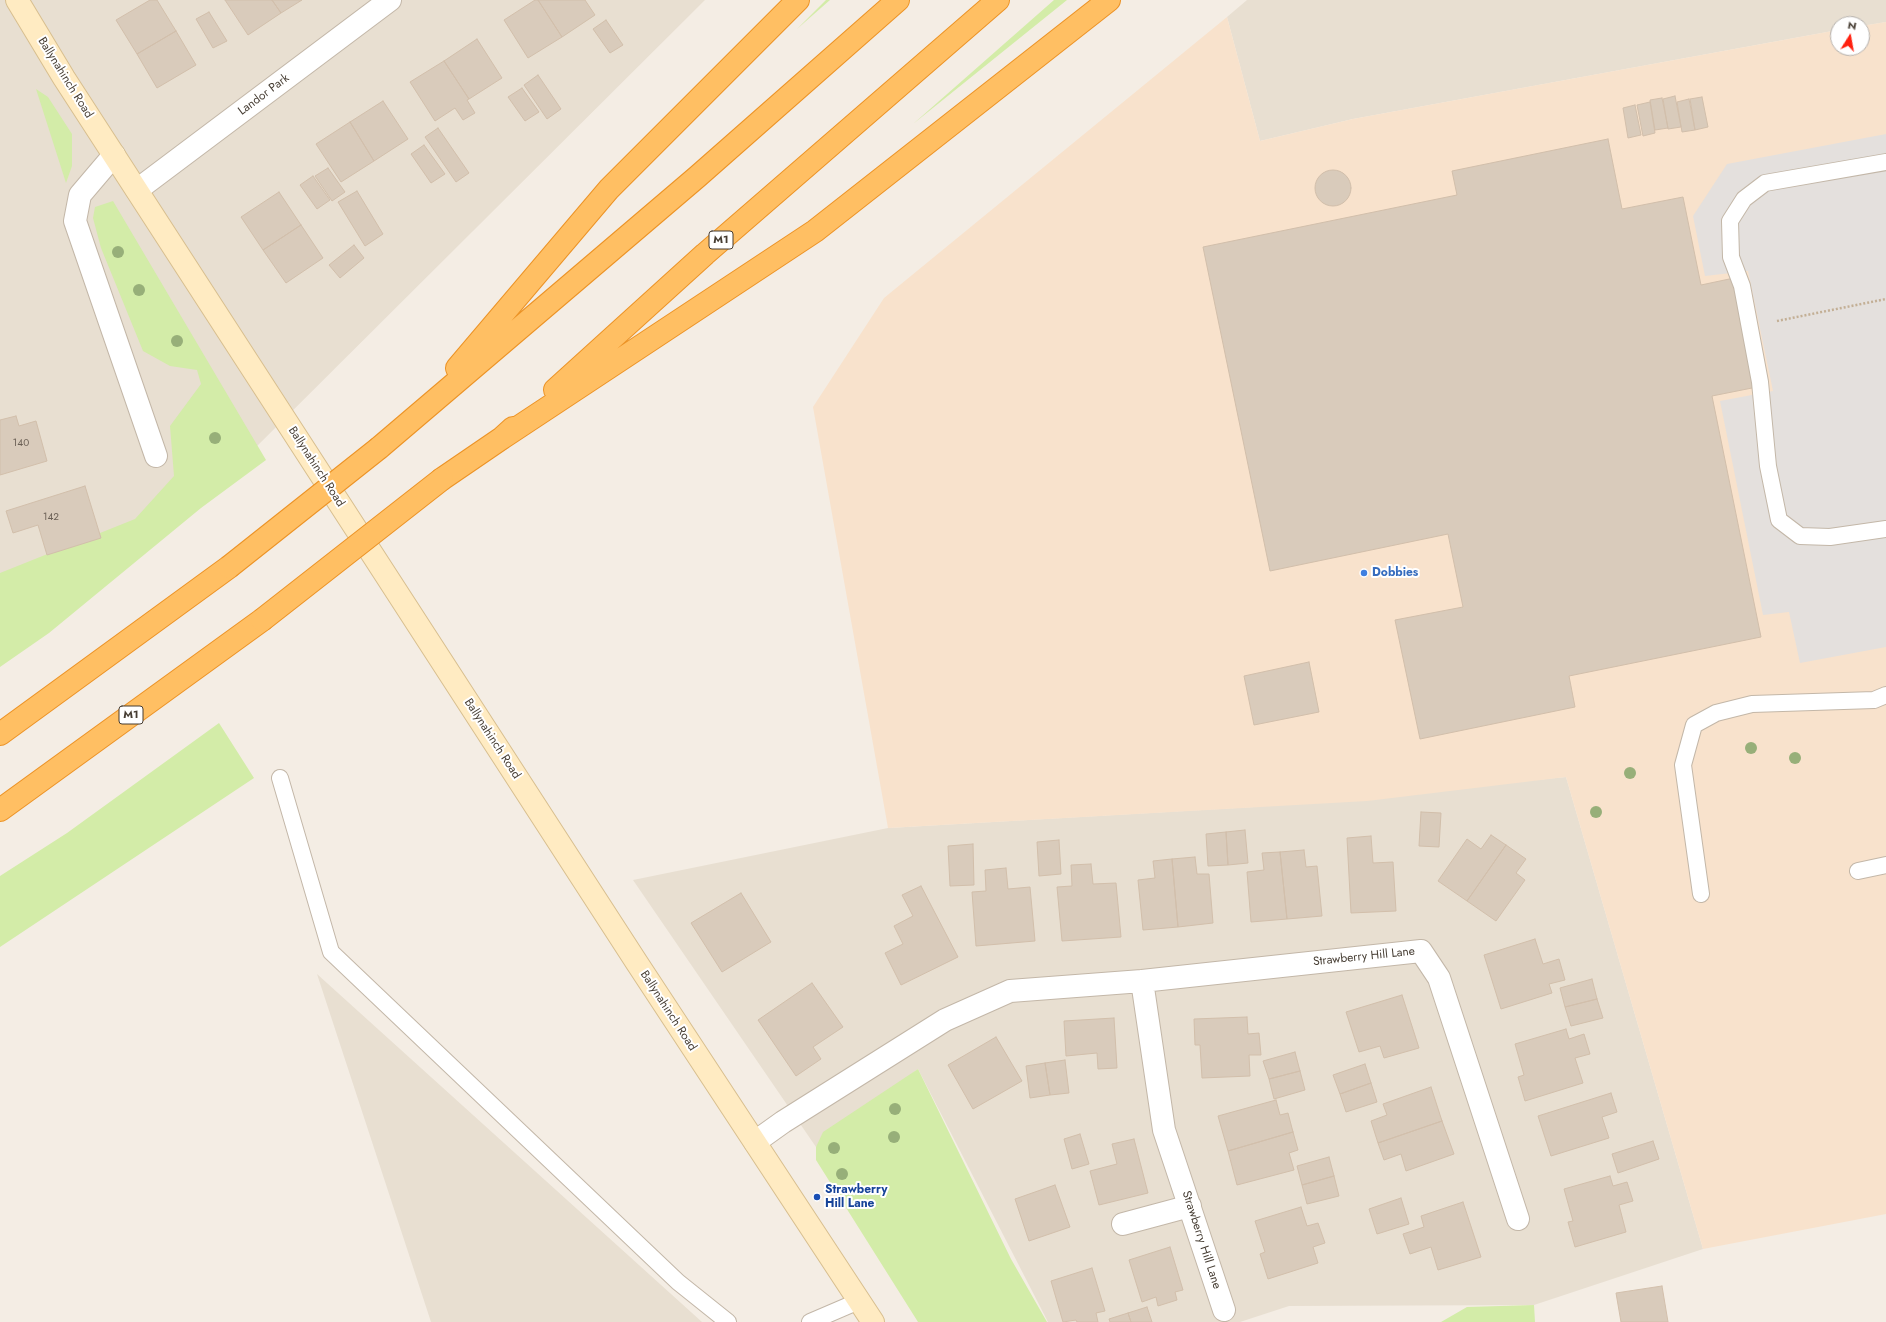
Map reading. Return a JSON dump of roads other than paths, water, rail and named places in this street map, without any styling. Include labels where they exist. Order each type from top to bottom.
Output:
[{"type":"highway","points":[[413,420],[609,189],[798,0]]},
{"type":"highway","points":[[0,734],[229,567],[379,448],[691,182],[898,0]]},
{"type":"highway","name":"M1","points":[[0,810],[262,620],[442,479],[502,438],[705,254],[998,0]]},
{"type":"highway","points":[[502,438],[815,231],[1109,0]]},
{"type":"street","name":"Ballynahinch Road","points":[[17,0],[56,66],[637,963],[872,1322]]},
{"type":"street","name":"Landor Park","points":[[137,190],[390,0]]},
{"type":"street","points":[[114,155],[80,195],[75,222],[156,456]]},
{"type":"street","name":"Strawberry Hill Lane","points":[[755,1142],[783,1122],[945,1020],[1010,991],[1142,982],[1421,951],[1439,978],[1518,1219]]},
{"type":"street","name":"Strawberry Hill Lane","points":[[1142,982],[1164,1130],[1224,1310]]},
{"type":"street","points":[[1123,1224],[1190,1206]]},
{"type":"lane","points":[[1886,162],[1765,183],[1744,200],[1730,221],[1731,257],[1742,286],[1750,326],[1760,382],[1768,466],[1779,520],[1800,536],[1830,537],[1886,529]]},
{"type":"lane","points":[[1701,894],[1683,765],[1694,725],[1716,712],[1752,704],[1874,700],[1886,695]]},
{"type":"lane","points":[[280,778],[330,952],[678,1282],[728,1322]]},
{"type":"lane","points":[[1858,871],[1886,865]]},
{"type":"lane","points":[[810,1322],[859,1301]]},
{"type":"place","name":"Dobbies","points":[[1364,573]]},
{"type":"place","name":"Strawberry Hill Lane","points":[[817,1197]]}]
